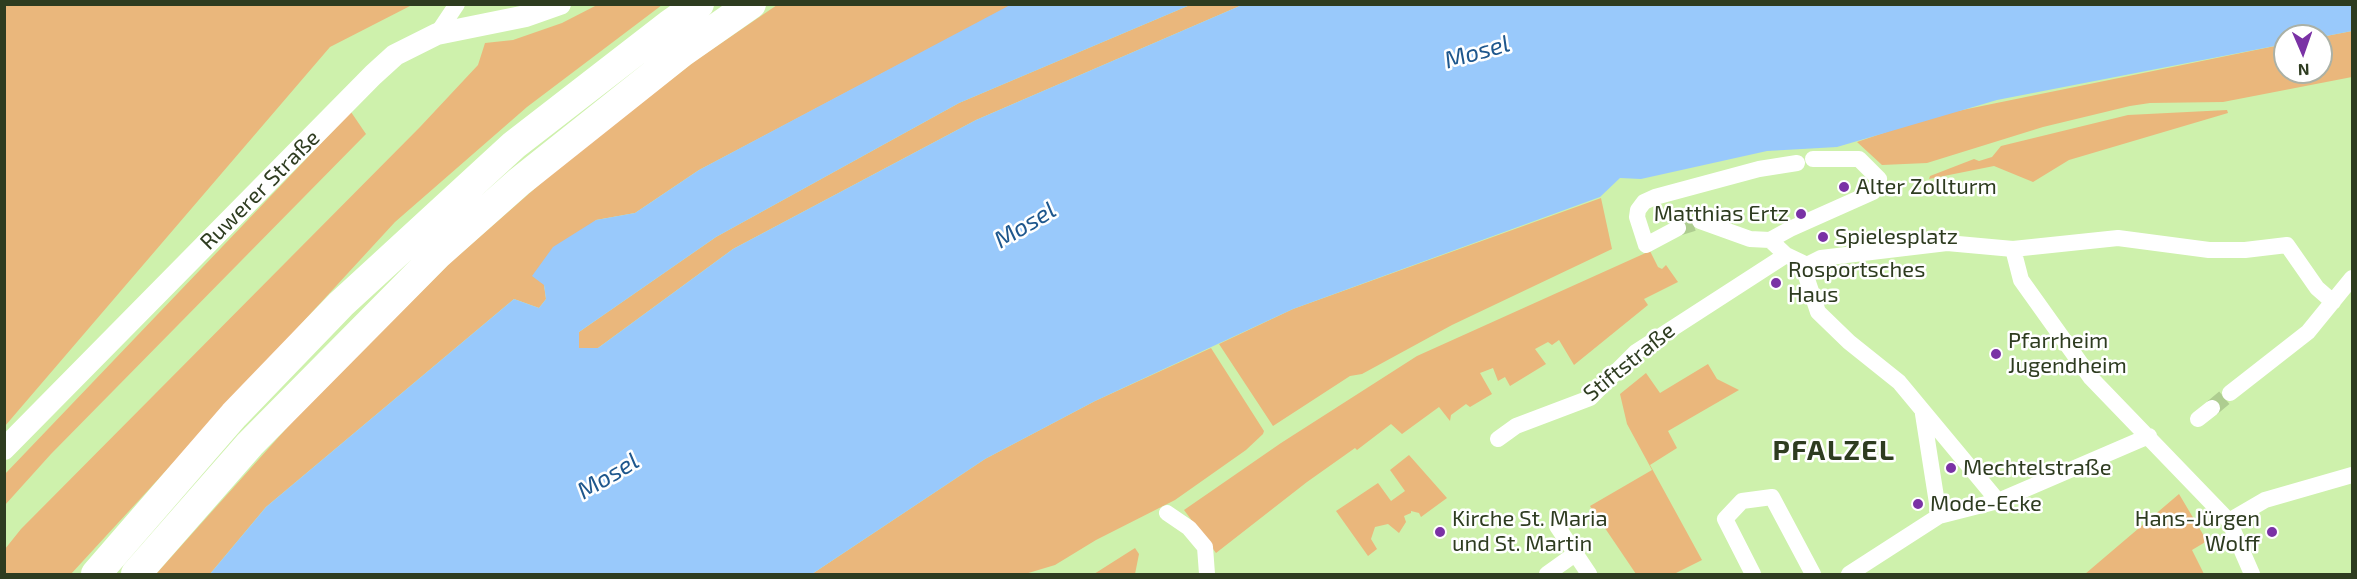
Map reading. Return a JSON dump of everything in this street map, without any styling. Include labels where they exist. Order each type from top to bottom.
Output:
[{"type":"highway","points":[[96,574],[234,415],[340,304],[514,145],[699,4]]},
{"type":"highway","points":[[136,574],[250,444],[438,254],[519,182],[681,52],[751,4]]},
{"type":"main road","name":"Ruwerer Straße","points":[[4,450],[395,55],[436,34],[526,16],[560,4]]},
{"type":"street","points":[[436,34],[457,4]]},
{"type":"street","points":[[1678,228],[1646,245],[1636,217],[1644,202],[1760,169],[1805,161],[1859,159],[1879,179],[1873,192],[1790,228],[1770,240]]},
{"type":"street","points":[[1700,221],[1742,236],[1770,240],[1786,255],[1807,265]]},
{"type":"street","points":[[1807,265],[1821,258],[1947,243],[2013,249],[2118,238],[2209,250],[2246,250],[2287,245],[2317,288],[2333,302]]},
{"type":"street","points":[[2013,249],[2021,280],[2091,378],[2229,520],[2252,574]]},
{"type":"street","name":"Stiftstraße","points":[[1498,439],[1516,426],[1590,398],[1636,352],[1786,255]]},
{"type":"street","points":[[1807,265],[1807,279],[1818,312],[1849,342],[1899,381],[1923,414],[1998,501]]},
{"type":"street","points":[[2230,393],[2308,332],[2352,278]]},
{"type":"street","points":[[2198,419],[2212,408]]},
{"type":"street","points":[[1923,414],[1939,516]]},
{"type":"street","points":[[1849,574],[1939,516],[1998,501],[2149,436]]},
{"type":"street","points":[[2229,520],[2265,500],[2352,475]]},
{"type":"street","points":[[1753,574],[1725,519],[1743,501],[1772,497],[1813,574]]},
{"type":"street","points":[[1167,513],[1189,528],[1205,547],[1207,574]]},
{"type":"street","points":[[1557,526],[1589,574]]},
{"type":"street","points":[[1547,574],[1575,554]]},
{"type":"shaded area","points":[[5,4],[412,5],[330,47],[5,426]]},
{"type":"shaded area","points":[[597,5],[662,5],[527,107],[395,222],[71,574],[5,574],[5,549],[21,529],[420,127],[478,65],[485,43],[513,40],[562,23]]},
{"type":"shaded area","points":[[777,5],[1012,5],[699,170],[635,213],[596,220],[544,285],[546,299],[539,308],[514,299],[266,507],[210,574],[156,574],[293,421],[450,263],[557,169],[695,61]]},
{"type":"shaded area","points":[[1190,5],[1242,5],[976,120],[733,249],[598,348],[579,348],[579,332],[716,237],[959,103]]},
{"type":"shaded area","points":[[2352,31],[2352,77],[2333,81],[2333,35]]},
{"type":"shaded area","points":[[2273,46],[2273,84],[2316,84],[2223,102],[2150,103],[2130,106],[2043,127],[1927,163],[1882,165],[1857,142],[1933,116]]},
{"type":"shaded area","points":[[2227,110],[2228,113],[2069,160],[2033,182],[1994,166],[1929,179],[1930,176],[1974,159],[1979,161],[1992,157],[2001,146],[2128,115]]},
{"type":"shaded area","points":[[351,112],[366,134],[51,454],[5,505],[5,474]]},
{"type":"shaded area","points":[[1601,198],[1612,249],[1452,325],[1362,374],[1350,376],[1273,426],[1219,344],[1293,309]]},
{"type":"shaded area","points":[[1650,251],[1658,267],[1662,269],[1666,265],[1678,282],[1644,299],[1648,305],[1574,365],[1559,340],[1552,345],[1548,342],[1535,349],[1546,364],[1510,386],[1505,377],[1498,381],[1493,368],[1480,373],[1492,394],[1470,407],[1466,404],[1451,415],[1450,421],[1439,407],[1402,434],[1391,424],[1357,450],[1355,448],[1307,482],[1216,553],[1184,510],[1281,443],[1417,356]]},
{"type":"shaded area","points":[[1211,348],[1264,431],[1246,450],[1175,500],[1096,540],[1055,565],[1025,574],[812,574],[985,459],[1095,401]]},
{"type":"shaded area","points":[[1708,364],[1717,379],[1739,390],[1668,431],[1677,448],[1650,465],[1702,560],[1674,574],[1636,574],[1590,506],[1652,470],[1627,424],[1620,394],[1646,373],[1660,393]]},
{"type":"shaded area","points":[[1409,455],[1447,498],[1421,517],[1419,513],[1411,511],[1404,516],[1406,522],[1399,533],[1388,524],[1375,527],[1371,539],[1377,549],[1368,556],[1336,511],[1378,483],[1391,501],[1405,491],[1390,470]]},
{"type":"shaded area","points":[[2179,494],[2207,541],[2192,550],[2204,574],[2085,574]]},
{"type":"shaded area","points":[[1135,548],[1139,554],[1135,574],[1094,574]]},
{"type":"water","name":"Mosel","points":[[1012,4],[1190,5],[959,103],[716,237],[579,332],[579,348],[598,348],[733,249],[976,120],[1242,5],[2352,4],[2352,31],[2333,35],[2333,24],[2273,24],[2273,46],[1997,100],[1837,147],[1767,151],[1641,179],[1620,178],[1600,197],[1293,309],[1095,401],[985,459],[812,574],[210,574],[266,507],[514,299],[539,308],[546,299],[544,285],[532,276],[553,247],[596,220],[635,213],[699,170]]},
{"type":"tunnel","points":[[1678,228],[1700,221]]},
{"type":"tunnel","points":[[2212,408],[2230,393]]},
{"type":"place","name":"Alter Zollturm","points":[[1844,187]]},
{"type":"place","name":"Matthias Ertz","points":[[1801,214]]},
{"type":"place","name":"Spielesplatz","points":[[1823,237]]},
{"type":"place","name":"Rosportsches Haus","points":[[1776,283]]},
{"type":"place","name":"Pfarrheim Jugendheim","points":[[1996,354]]},
{"type":"place","name":"Mechtelstraße","points":[[1951,468]]},
{"type":"place","name":"Mode-Ecke","points":[[1918,504]]},
{"type":"place","name":"Kirche St. Maria und St. Martin","points":[[1440,532]]},
{"type":"place","name":"Hans-Jürgen Wolff","points":[[2272,532]]},
{"type":"district","name":"PFALZEL","points":[[1834,451]]}]
